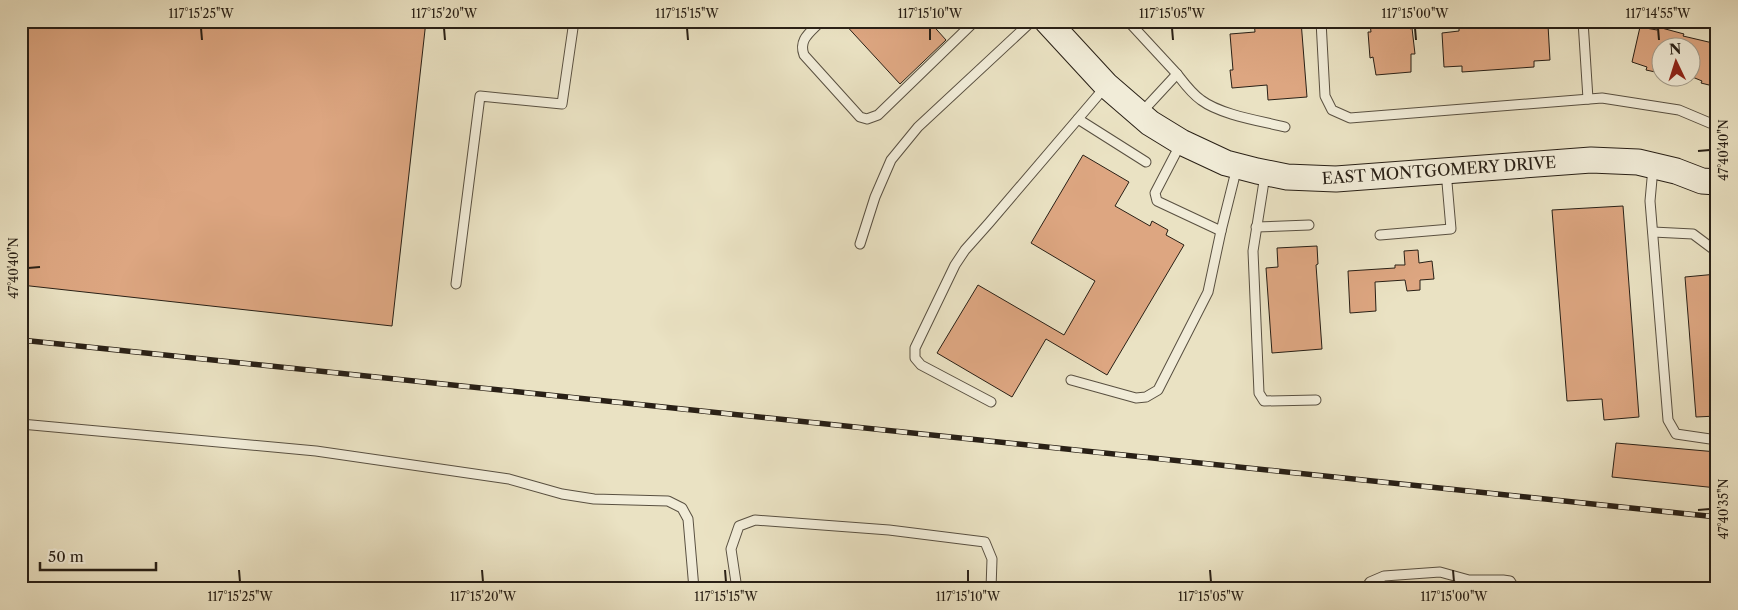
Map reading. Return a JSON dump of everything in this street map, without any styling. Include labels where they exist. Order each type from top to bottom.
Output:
[{"type":"main road","name":"EAST MONTGOMERY DRIVE","points":[[1044,21],[1106,85],[1150,123],[1181,142],[1226,163],[1238,166],[1287,177],[1336,179],[1591,160],[1638,162],[1653,165],[1712,185]]},
{"type":"lane","points":[[456,284],[480,96],[562,104],[574,21]]},
{"type":"lane","points":[[821,21],[802,41],[801,48],[804,55],[860,117],[867,119],[878,115],[968,23]]},
{"type":"lane","points":[[860,244],[875,197],[891,160],[918,127],[1044,21]]},
{"type":"lane","points":[[1128,21],[1177,74],[1187,88],[1202,100],[1240,116],[1286,127]]},
{"type":"lane","points":[[1321,21],[1325,96],[1332,110],[1350,118],[1602,98],[1678,110],[1717,126]]},
{"type":"lane","points":[[1583,21],[1588,99]]},
{"type":"lane","points":[[1140,114],[1177,74]]},
{"type":"lane","points":[[991,402],[922,365],[915,358],[914,348],[955,265],[965,250],[1106,85]]},
{"type":"lane","points":[[1078,119],[1146,162]]},
{"type":"lane","points":[[1181,142],[1155,193],[1157,201],[1222,231]]},
{"type":"lane","points":[[1653,165],[1650,201],[1668,420],[1676,434],[1717,440]]},
{"type":"lane","points":[[1071,380],[1136,398],[1146,397],[1158,390],[1208,292],[1238,166]]},
{"type":"lane","points":[[1380,234],[1451,229],[1446,171]]},
{"type":"lane","points":[[1265,172],[1253,251],[1259,393],[1264,401],[1316,400]]},
{"type":"lane","points":[[1256,227],[1309,225]]},
{"type":"lane","points":[[1653,232],[1693,234],[1717,252]]},
{"type":"lane","points":[[21,424],[316,451],[509,479],[562,494],[594,499],[668,501],[682,508],[688,519],[694,589]]},
{"type":"lane","points":[[737,589],[732,550],[739,526],[755,520],[889,530],[985,542],[992,559],[991,589]]},
{"type":"lane","points":[[1365,589],[1370,582],[1384,576],[1440,572],[1469,580],[1510,581],[1515,589]]},
{"type":"building","points":[[21,21],[426,21],[392,326],[21,285]]},
{"type":"building","points":[[842,21],[929,21],[946,40],[900,84]]},
{"type":"building","points":[[1254,21],[1301,21],[1307,97],[1268,100],[1267,85],[1232,88],[1230,70],[1233,70],[1230,34],[1255,32]]},
{"type":"building","points":[[1371,21],[1409,21],[1410,29],[1412,28],[1415,54],[1411,54],[1411,72],[1376,75],[1373,57],[1370,58],[1368,32],[1371,32]]},
{"type":"building","points":[[1531,22],[1532,26],[1548,25],[1550,60],[1534,61],[1534,67],[1462,72],[1462,66],[1444,67],[1442,33],[1459,31],[1459,27]]},
{"type":"building","points":[[1640,27],[1657,30],[1658,27],[1692,38],[1650,38],[1650,71],[1646,70],[1647,67],[1632,62]]},
{"type":"building","points":[[1700,40],[1717,44],[1717,87],[1701,83],[1702,81],[1700,80]]},
{"type":"building","points":[[1083,155],[1129,182],[1115,206],[1150,226],[1152,221],[1168,230],[1166,235],[1184,245],[1107,375],[1046,339],[1012,397],[937,353],[978,285],[1064,335],[1095,281],[1031,243]]},
{"type":"building","points":[[1623,206],[1639,417],[1604,420],[1602,399],[1567,401],[1552,210]]},
{"type":"building","points":[[1317,246],[1318,264],[1316,265],[1322,349],[1272,353],[1266,268],[1278,267],[1277,248]]},
{"type":"building","points":[[1418,250],[1419,263],[1432,261],[1434,279],[1420,280],[1420,290],[1407,291],[1405,280],[1375,282],[1376,311],[1350,313],[1348,271],[1395,268],[1395,265],[1405,265],[1404,251]]},
{"type":"building","points":[[1717,274],[1717,416],[1696,417],[1685,277]]},
{"type":"building","points":[[1616,443],[1717,452],[1717,488],[1612,477]]},
{"type":"railway","points":[[21,340],[1717,517]]}]
